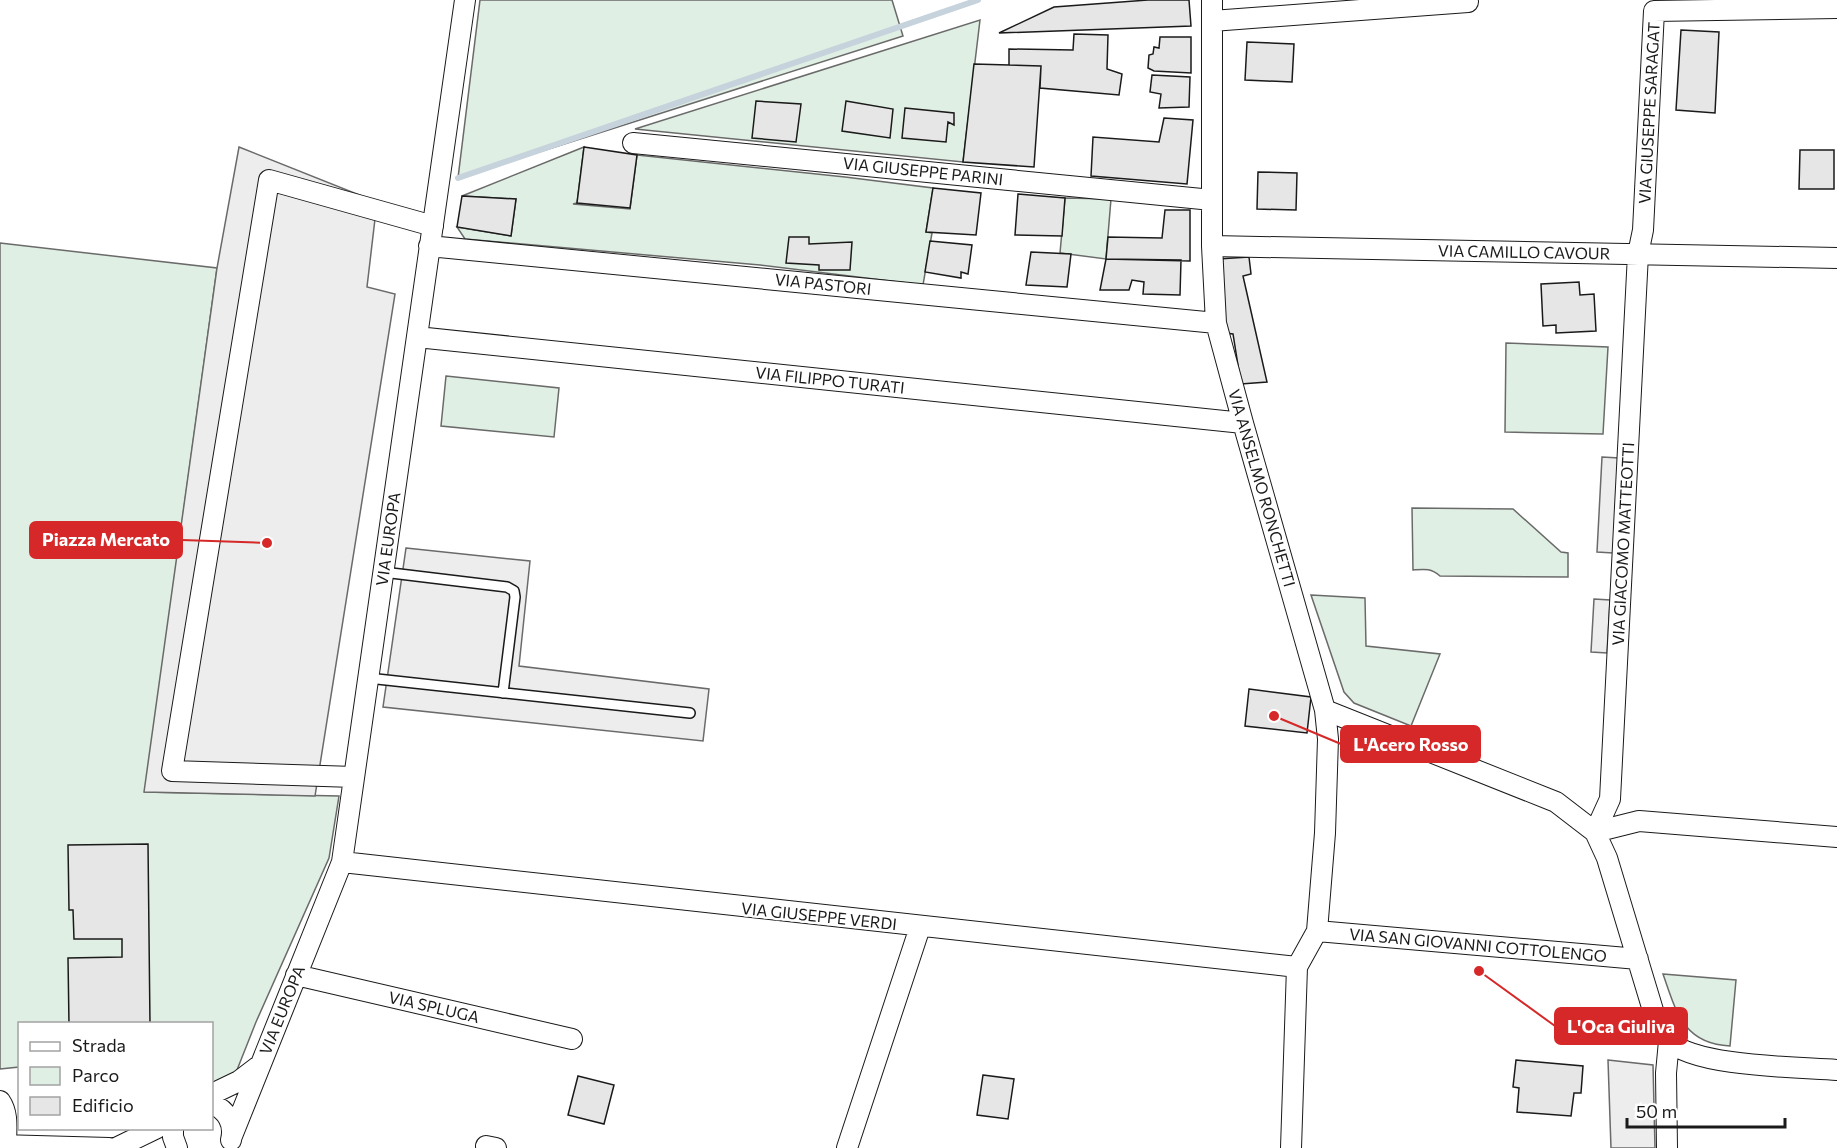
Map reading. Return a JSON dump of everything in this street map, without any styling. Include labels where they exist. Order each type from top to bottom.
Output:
[{"type":"street","name":"VIA EUROPA","points":[[230,1142],[342,862],[465,0]]},
{"type":"street","name":"VIA ANSELMO RONCHETTI","points":[[1212,0],[1212,246],[1216,323],[1325,710],[1328,739],[1317,931],[1297,967]]},
{"type":"street","points":[[1212,21],[1468,2]]},
{"type":"street","name":"VIA GIUSEPPE SARAGAT","points":[[1638,254],[1643,230],[1654,11],[1837,8]]},
{"type":"street","name":"VIA GIUSEPPE PARINI","points":[[633,142],[1212,200]]},
{"type":"street","points":[[354,777],[172,771],[269,180],[432,226]]},
{"type":"street","name":"VIA PASTORI","points":[[429,246],[1216,323]]},
{"type":"street","name":"VIA CAMILLO CAVOUR","points":[[1212,246],[1837,258]]},
{"type":"street","name":"VIA GIACOMO MATTEOTTI","points":[[1595,832],[1610,799],[1638,254]]},
{"type":"street","name":"VIA FILIPPO TURATI","points":[[417,337],[1243,423]]},
{"type":"street","points":[[1325,710],[1556,802],[1595,832],[1607,858],[1655,1017],[1669,1041],[1689,1053],[1717,1060],[1837,1070]]},
{"type":"street","points":[[1595,832],[1638,821],[1837,837]]},
{"type":"street","name":"VIA GIUSEPPE VERDI","points":[[342,862],[1297,967]]},
{"type":"street","points":[[854,1148],[847,1148],[920,927]]},
{"type":"street","name":"VIA SAN GIOVANNI COTTOLENGO","points":[[1317,931],[1638,959]]},
{"type":"street","points":[[1291,1148],[1297,967]]},
{"type":"street","name":"VIA SPLUGA","points":[[296,975],[572,1039]]},
{"type":"street","points":[[1667,1148],[1666,1073],[1669,1041]]},
{"type":"street","name":"VIA EUROPA","points":[[213,1094],[239,1081],[260,1065]]},
{"type":"street","points":[[0,1101],[6,1116],[3,1145],[109,1148]]},
{"type":"street","points":[[213,1105],[229,1118],[230,1142]]},
{"type":"street","points":[[116,1148],[153,1130]]},
{"type":"street","points":[[173,1130],[177,1148]]},
{"type":"lane","points":[[383,572],[507,587],[514,591],[503,693]]},
{"type":"lane","points":[[367,678],[690,714]]},
{"type":"green space","points":[[480,0],[892,0],[903,36],[458,178]]},
{"type":"green space","points":[[980,20],[963,162],[635,129]]},
{"type":"green space","points":[[584,147],[577,203],[573,204],[630,209],[637,155],[933,188],[926,232],[932,233],[923,285],[760,265],[465,239],[457,227],[511,236],[516,199],[462,196]]},
{"type":"green space","points":[[1065,198],[1111,199],[1106,259],[1060,253]]},
{"type":"green space","points":[[0,243],[217,268],[145,792],[339,796],[329,858],[235,1075],[219,1082],[213,1082],[213,1022],[18,1022],[18,1067],[0,1069]]},
{"type":"green space","points":[[1506,343],[1608,347],[1603,434],[1505,432]]},
{"type":"green space","points":[[446,376],[559,388],[554,437],[441,426]]},
{"type":"green space","points":[[1412,508],[1513,509],[1561,552],[1568,553],[1568,577],[1440,576],[1428,570],[1413,570]]},
{"type":"green space","points":[[1311,595],[1365,598],[1366,646],[1440,654],[1411,726],[1354,703],[1344,692]]},
{"type":"green space","points":[[1663,974],[1736,980],[1730,1046],[1714,1044],[1692,1032],[1684,1023],[1672,1001]]},
{"type":"shaded area","points":[[239,147],[377,202],[367,287],[395,294],[315,796],[144,792],[217,268]]},
{"type":"shaded area","points":[[1602,457],[1619,458],[1613,553],[1597,552]]},
{"type":"shaded area","points":[[406,548],[530,561],[519,666],[709,689],[703,741],[383,707]]},
{"type":"shaded area","points":[[1594,599],[1610,600],[1607,653],[1591,652]]},
{"type":"shaded area","points":[[1608,1060],[1653,1065],[1655,1148],[1611,1148]]},
{"type":"building","points":[[1148,0],[1189,0],[1191,26],[999,33],[1054,7]]},
{"type":"building","points":[[1681,30],[1719,32],[1715,113],[1676,110]]},
{"type":"building","points":[[1074,34],[1108,35],[1107,69],[1122,74],[1119,95],[1040,88],[1041,66],[1009,65],[1009,49],[1073,50]]},
{"type":"building","points":[[1160,37],[1191,37],[1191,73],[1154,71],[1148,68],[1149,55],[1153,54],[1154,47],[1159,48]]},
{"type":"building","points":[[1247,42],[1294,44],[1292,82],[1245,80]]},
{"type":"building","points":[[974,64],[1041,66],[1034,167],[963,162]]},
{"type":"building","points":[[1152,75],[1190,77],[1189,107],[1159,108],[1161,94],[1150,92]]},
{"type":"building","points":[[756,101],[801,104],[796,142],[752,138]]},
{"type":"building","points":[[846,101],[893,109],[890,138],[842,131]]},
{"type":"building","points":[[905,108],[954,113],[954,125],[948,122],[946,142],[902,138]]},
{"type":"building","points":[[1164,118],[1193,120],[1187,184],[1091,176],[1093,137],[1159,142]]},
{"type":"building","points":[[584,147],[637,155],[630,208],[577,203]]},
{"type":"building","points":[[1800,150],[1834,150],[1834,189],[1799,189]]},
{"type":"building","points":[[1258,172],[1297,173],[1296,210],[1257,209]]},
{"type":"building","points":[[933,188],[981,193],[976,235],[926,232]]},
{"type":"building","points":[[1018,194],[1065,198],[1062,236],[1015,235]]},
{"type":"building","points":[[462,196],[516,199],[511,236],[457,227]]},
{"type":"building","points":[[1165,210],[1190,210],[1190,261],[1106,259],[1108,237],[1162,238]]},
{"type":"building","points":[[789,237],[809,237],[809,244],[852,242],[850,270],[819,270],[819,265],[786,263]]},
{"type":"building","points":[[930,241],[972,245],[968,274],[961,272],[961,278],[925,272]]},
{"type":"building","points":[[1031,252],[1071,254],[1067,287],[1026,285]]},
{"type":"building","points":[[1249,257],[1251,274],[1243,276],[1267,382],[1241,384],[1233,334],[1225,333],[1218,259]]},
{"type":"building","points":[[1106,259],[1181,260],[1180,295],[1143,294],[1144,282],[1132,280],[1129,290],[1100,290]]},
{"type":"building","points":[[1579,282],[1580,295],[1594,294],[1596,331],[1556,333],[1556,325],[1543,326],[1541,284]]},
{"type":"building","points":[[1249,689],[1311,697],[1307,733],[1245,726]]},
{"type":"building","points":[[148,844],[150,1022],[69,1022],[68,958],[122,957],[122,939],[74,939],[73,910],[69,910],[68,845]]},
{"type":"building","points":[[1516,1060],[1583,1066],[1581,1093],[1574,1093],[1571,1116],[1517,1112],[1519,1088],[1513,1087]]},
{"type":"building","points":[[983,1075],[1014,1079],[1008,1119],[977,1115]]},
{"type":"building","points":[[578,1076],[614,1085],[604,1124],[568,1115]]},
{"type":"waterway","points":[[458,178],[978,0]]},
{"type":"place","name":"Piazza Mercato","points":[[267,543]]},
{"type":"place","name":"L'Acero Rosso","points":[[1274,716]]},
{"type":"place","name":"L'Oca Giuliva","points":[[1479,971]]}]
